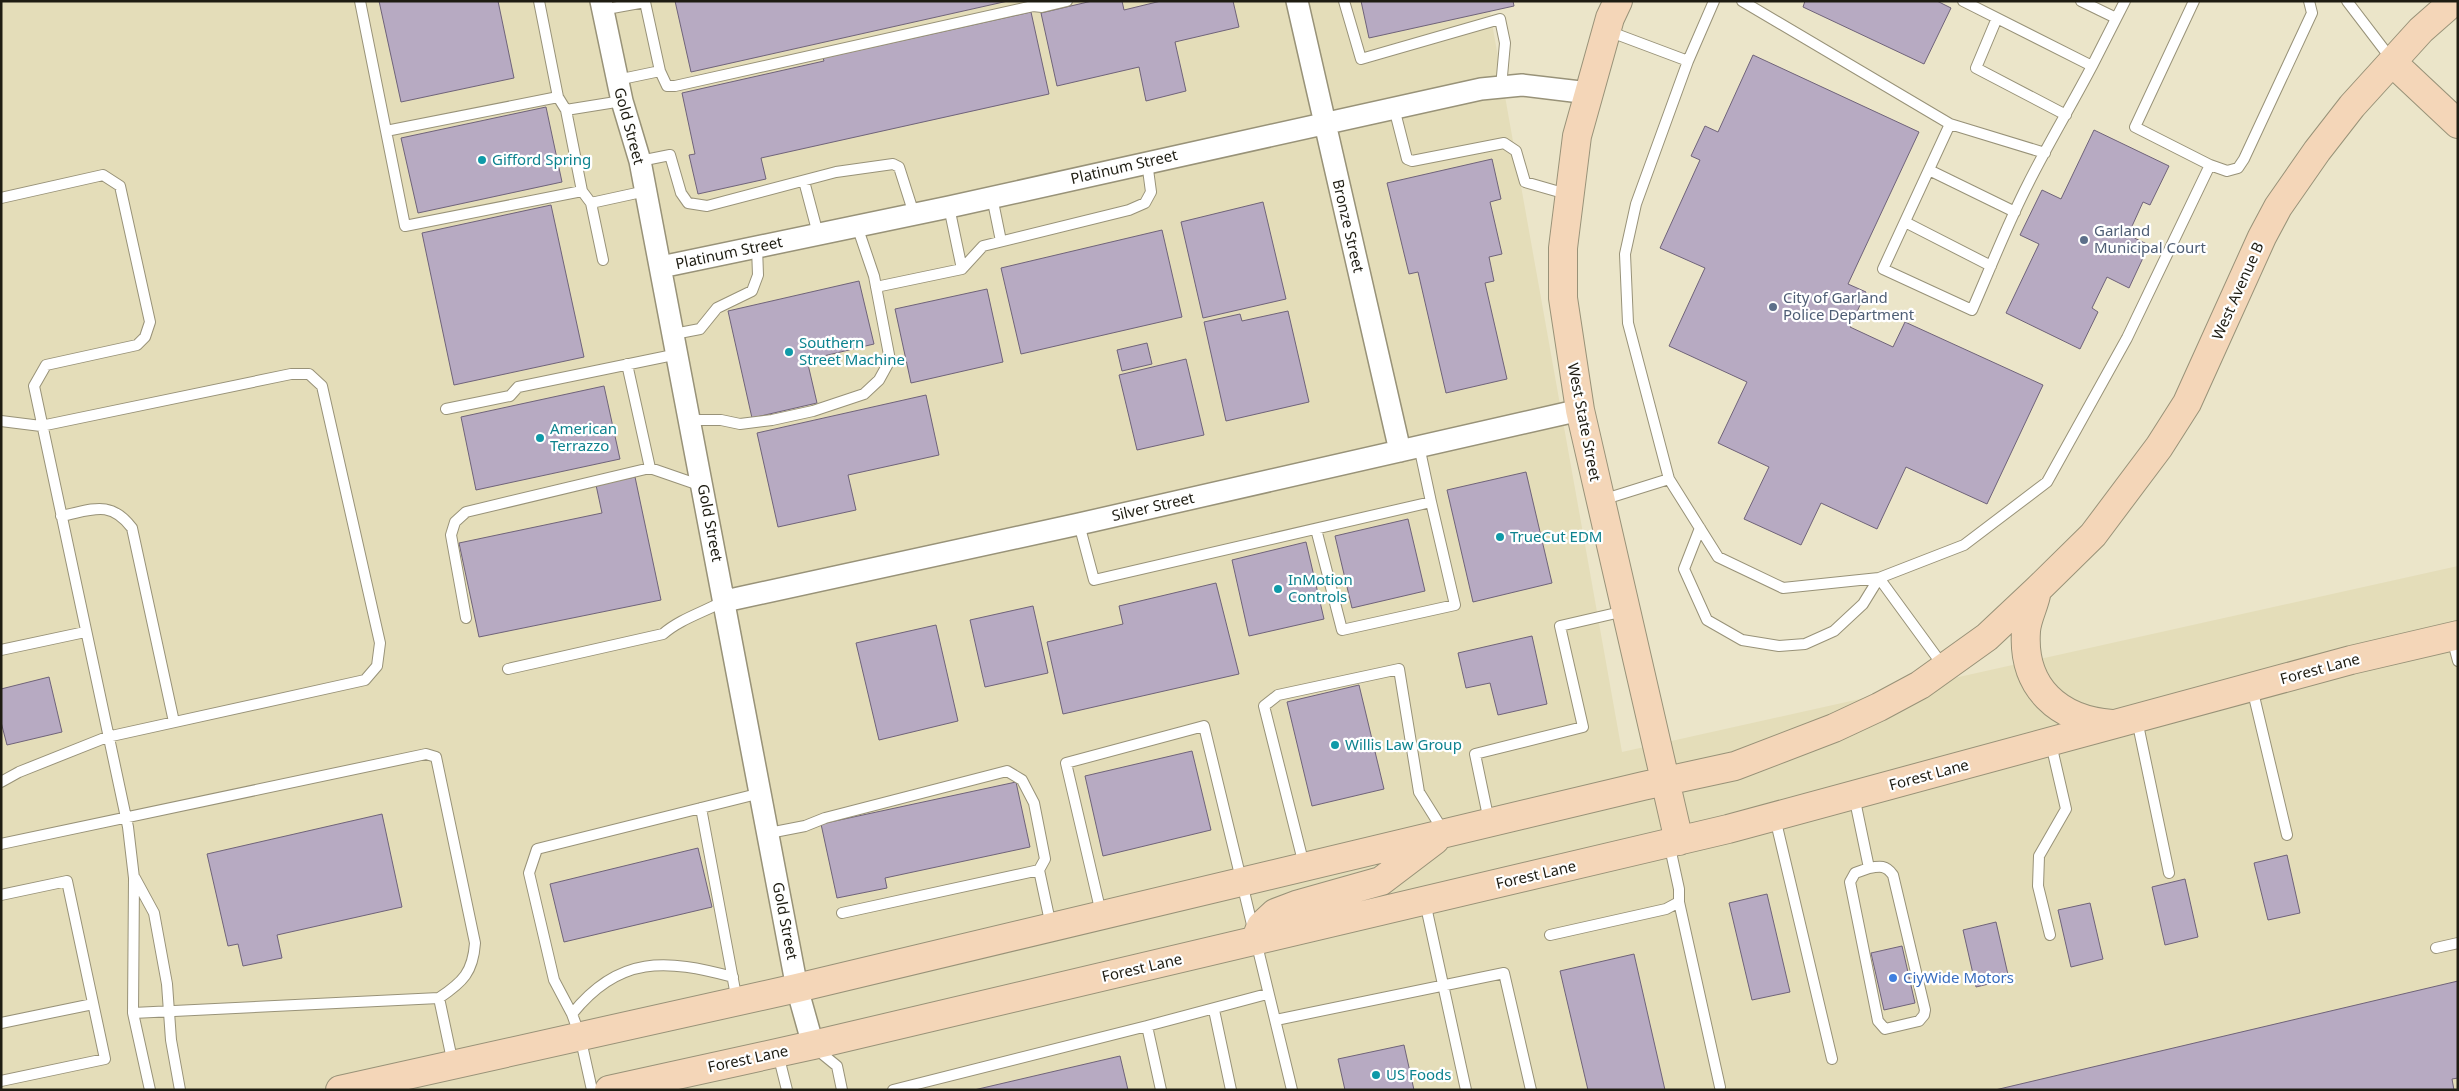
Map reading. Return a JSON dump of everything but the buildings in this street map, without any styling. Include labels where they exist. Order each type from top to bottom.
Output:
[{"type":"main road","name":"West State Street","points":[[1618,1],[1607,31],[1577,136],[1563,248],[1563,298],[1580,410],[1666,780],[1674,842]]},
{"type":"main road","name":"West Avenue B","points":[[2037,590],[2093,535],[2159,447],[2187,403],[2262,237],[2278,207],[2352,106],[2421,30],[2454,1]]},
{"type":"main road","points":[[2393,63],[2458,124]]},
{"type":"main road","points":[[340,1090],[453,1064],[576,1025],[735,989],[798,988],[1666,780],[1736,766],[1879,707],[1920,685],[1987,637],[2037,590]]},
{"type":"main road","points":[[2037,590],[2026,632],[2031,671],[2045,697],[2062,711],[2092,722],[2128,722]]},
{"type":"main road","name":"Forest Lane","points":[[609,1090],[813,1045],[1674,842],[1854,796],[2351,660],[2456,644]]},
{"type":"main road","points":[[1255,941],[1261,926],[1275,913],[1296,905],[1381,881],[1444,833]]},
{"type":"street","name":"Bronze Street","points":[[1302,2],[1324,122],[1410,449]]},
{"type":"street","name":"Gold Street","points":[[601,5],[622,101],[640,161],[798,988],[813,1045]]},
{"type":"street","name":"Platinum Street","points":[[661,267],[950,207],[1324,122],[1501,87],[1522,85],[1589,93]]},
{"type":"street","name":"Silver Street","points":[[725,601],[1079,524],[1580,410]]},
{"type":"lane","points":[[360,1],[405,226],[582,191]]},
{"type":"lane","points":[[539,1],[558,97],[566,110],[582,191],[592,203],[603,260]]},
{"type":"lane","points":[[601,5],[645,2],[660,71],[667,86],[676,86],[1033,6],[1042,7],[1067,1]]},
{"type":"lane","points":[[1344,1],[1362,59],[1500,19],[1504,43],[1501,87]]},
{"type":"lane","points":[[1714,1],[1688,61],[1636,204],[1625,254],[1628,323],[1669,479],[1718,557],[1783,588],[1879,578],[1964,545],[2047,482],[2127,338],[2210,165]]},
{"type":"lane","points":[[1742,1],[1950,124],[2045,153]]},
{"type":"lane","points":[[1964,1],[2092,66]]},
{"type":"lane","points":[[2081,1],[2116,18]]},
{"type":"lane","points":[[1950,124],[1883,270],[1972,310],[2015,212],[2124,1]]},
{"type":"lane","points":[[2194,1],[2135,127],[2210,165],[2227,171],[2238,168],[2244,159],[2312,13],[2309,1]]},
{"type":"lane","points":[[2347,1],[2393,63]]},
{"type":"lane","points":[[1997,18],[1976,68],[2066,115]]},
{"type":"lane","points":[[1607,31],[1688,61]]},
{"type":"lane","points":[[617,80],[660,71]]},
{"type":"lane","points":[[386,131],[558,97]]},
{"type":"lane","points":[[566,110],[622,101]]},
{"type":"lane","points":[[1394,108],[1407,159],[1412,161],[1504,143],[1516,151],[1524,182],[1570,195]]},
{"type":"lane","points":[[640,161],[670,155],[681,193],[688,203],[707,206],[836,172],[892,164],[900,167],[914,214]]},
{"type":"lane","points":[[876,286],[962,269],[983,246],[1130,210],[1146,203],[1151,192],[1147,162]]},
{"type":"lane","points":[[1929,170],[2015,212]]},
{"type":"lane","points":[[1,198],[103,176],[120,186],[150,322],[145,337],[137,345],[46,365],[34,386],[107,737],[126,817],[134,878],[133,1013],[150,1090]]},
{"type":"lane","points":[[804,181],[818,234]]},
{"type":"lane","points":[[592,203],[646,191]]},
{"type":"lane","points":[[992,197],[1001,241]]},
{"type":"lane","points":[[950,207],[962,269]]},
{"type":"lane","points":[[1905,222],[1991,266]]},
{"type":"lane","points":[[690,420],[721,420],[740,424],[772,420],[813,411],[864,394],[879,380],[890,360],[876,286],[857,226]]},
{"type":"lane","points":[[446,409],[510,396],[518,387],[627,364],[676,344],[700,329],[717,308],[752,291],[758,274],[757,247]]},
{"type":"lane","points":[[627,364],[650,468]]},
{"type":"lane","points":[[1,421],[41,426],[291,374],[309,374],[322,386],[380,643],[378,666],[365,680],[107,737],[19,772],[1,782]]},
{"type":"lane","points":[[1316,529],[1342,630],[1455,604],[1431,502],[1410,449]]},
{"type":"lane","points":[[466,618],[451,535],[455,522],[466,512],[650,468],[703,486]]},
{"type":"lane","points":[[1600,500],[1669,479]]},
{"type":"lane","points":[[1079,524],[1094,580],[1431,502]]},
{"type":"lane","points":[[61,516],[105,508],[121,514],[132,528],[174,722]]},
{"type":"lane","points":[[1700,528],[1684,569],[1707,620],[1742,640],[1779,646],[1805,644],[1834,631],[1863,604],[1879,578]]},
{"type":"lane","points":[[1879,578],[1944,668]]},
{"type":"lane","points":[[508,669],[663,634],[676,623],[698,615],[725,601]]},
{"type":"lane","points":[[1489,822],[1475,754],[1583,727],[1560,626],[1626,610]]},
{"type":"lane","points":[[1,650],[85,632]]},
{"type":"lane","points":[[1304,866],[1264,706],[1278,695],[1400,669],[1419,792],[1444,833]]},
{"type":"lane","points":[[2252,687],[2287,835]]},
{"type":"lane","points":[[2128,722],[2169,873]]},
{"type":"lane","points":[[1101,915],[1066,763],[1204,726],[1267,994],[1276,1020],[1292,1090]]},
{"type":"lane","points":[[2050,935],[2038,886],[2038,856],[2066,809],[2051,743]]},
{"type":"lane","points":[[1,844],[207,802],[426,754],[436,757],[475,943],[474,961],[467,976],[440,998],[133,1013]]},
{"type":"lane","points":[[768,833],[805,826],[825,818],[1007,771],[1022,780],[1034,803],[1045,859],[1039,870],[1051,927]]},
{"type":"lane","points":[[592,1090],[576,1025],[554,980],[528,873],[537,849],[761,793]]},
{"type":"lane","points":[[1854,796],[1869,868]]},
{"type":"lane","points":[[701,808],[735,989]]},
{"type":"lane","points":[[1775,817],[1832,1059]]},
{"type":"lane","points":[[1674,842],[1679,902],[1720,1087]]},
{"type":"lane","points":[[1881,866],[1888,868],[1893,875],[1925,1010],[1924,1015],[1919,1020],[1885,1029],[1878,1021],[1850,882],[1855,873],[1869,868],[1881,866]]},
{"type":"lane","points":[[842,913],[1039,870]]},
{"type":"lane","points":[[134,878],[154,912],[167,984],[180,1090]]},
{"type":"lane","points":[[1,895],[67,881],[105,1060],[1,1081]]},
{"type":"lane","points":[[1425,901],[1466,1090]]},
{"type":"lane","points":[[1550,935],[1666,909],[1679,902]]},
{"type":"lane","points":[[2436,948],[2458,943]]},
{"type":"lane","points":[[576,1025],[586,997],[607,981],[627,971],[652,965],[674,964],[735,989]]},
{"type":"lane","points":[[1276,1020],[1504,973],[1530,1090]]},
{"type":"lane","points":[[893,1090],[1214,1010],[1267,994]]},
{"type":"lane","points":[[440,998],[453,1064]]},
{"type":"lane","points":[[1,1023],[93,1004]]},
{"type":"lane","points":[[1214,1010],[1231,1090]]},
{"type":"lane","points":[[1147,1026],[1161,1090]]},
{"type":"lane","points":[[813,1045],[837,1066],[842,1090]]},
{"type":"lane","points":[[778,1053],[787,1090]]},
{"type":"shaded area","points":[[1,1],[1488,1],[1622,752],[2458,566],[2458,1090],[1,1090]]},
{"type":"place","name":"Gifford Spring","points":[[482,160]]},
{"type":"place","name":"Garland Municipal Court","points":[[2084,240]]},
{"type":"place","name":"City of Garland Police Department","points":[[1773,307]]},
{"type":"place","name":"Southern Street Machine","points":[[789,352]]},
{"type":"place","name":"American Terrazzo","points":[[540,438]]},
{"type":"place","name":"TrueCut EDM","points":[[1500,537]]},
{"type":"place","name":"InMotion Controls","points":[[1278,589]]},
{"type":"place","name":"Willis Law Group","points":[[1335,745]]},
{"type":"place","name":"CiyWide Motors","points":[[1893,978]]},
{"type":"place","name":"US Foods","points":[[1376,1075]]}]
